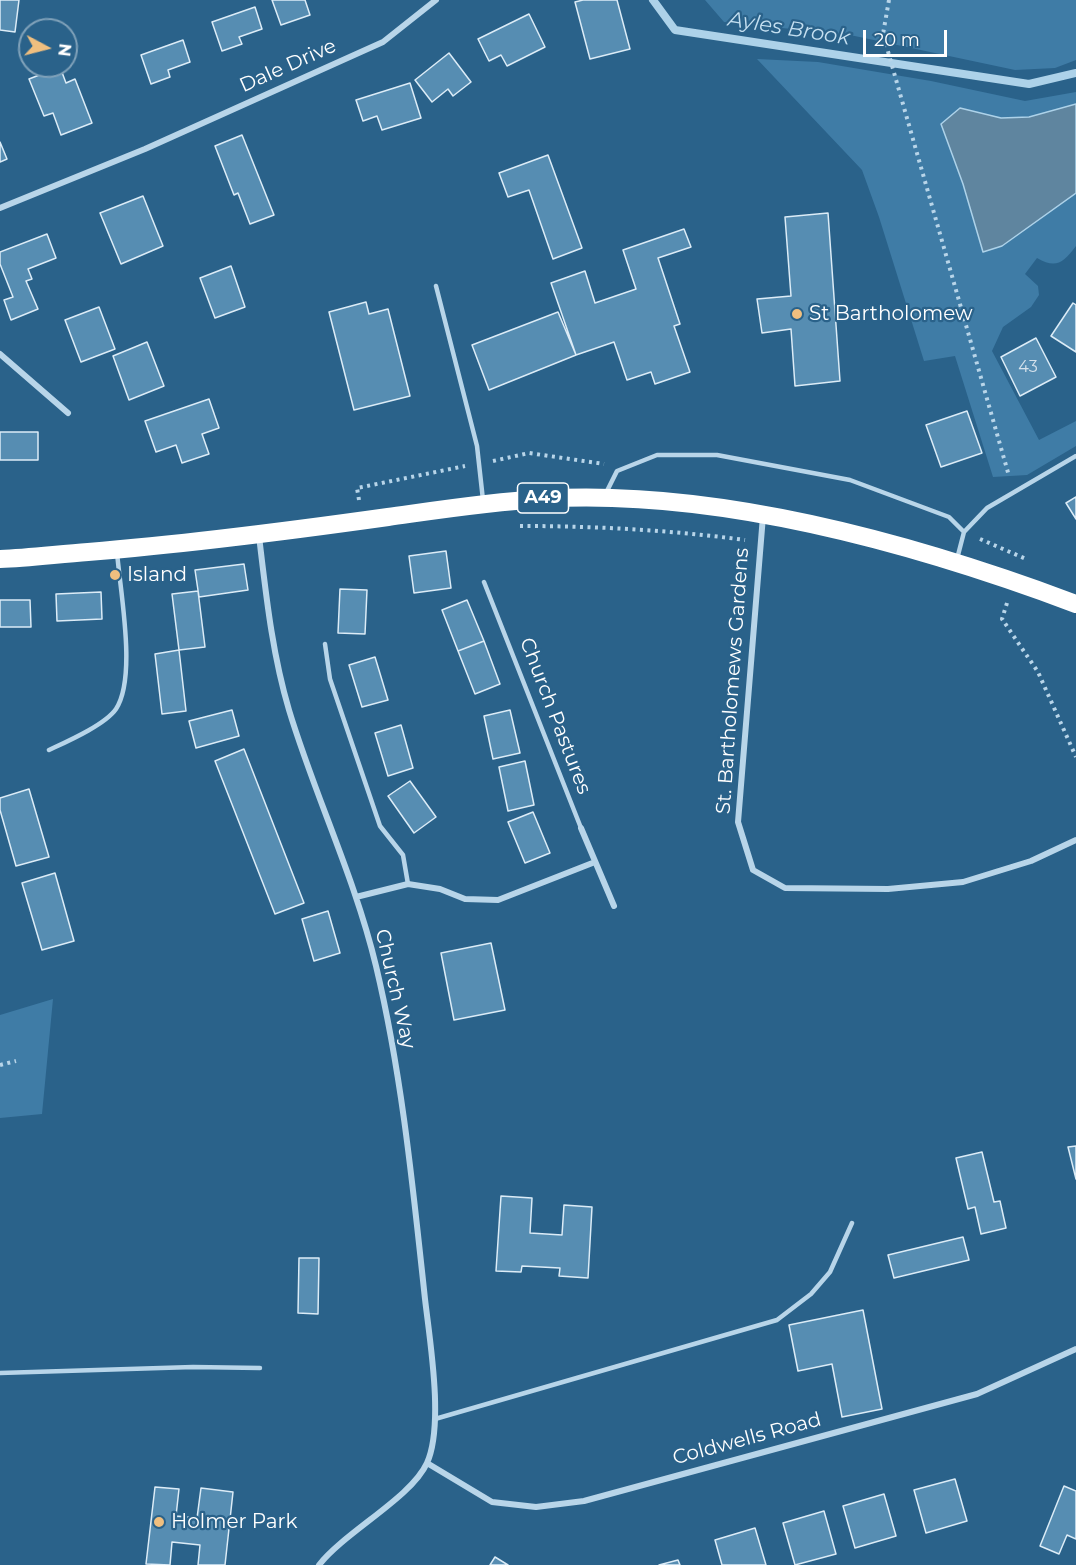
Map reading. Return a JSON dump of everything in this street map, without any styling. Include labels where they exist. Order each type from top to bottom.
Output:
[{"type":"highway","name":"A49","points":[[0,559],[117,550],[259,535],[541,498],[603,498],[699,506],[829,529],[956,564],[1076,604]]},
{"type":"street","name":"Dale Drive","points":[[0,208],[145,149],[383,42],[436,0]]},
{"type":"street","points":[[0,354],[68,413]]},
{"type":"street","name":"St. Bartholomews Gardens","points":[[763,516],[759,542],[738,822],[753,870],[785,888],[888,889],[963,882],[1031,861],[1076,840]]},
{"type":"street","name":"Church Way","points":[[259,535],[269,622],[289,709],[356,897],[376,965],[399,1086],[414,1189],[430,1346],[435,1419],[433,1447],[427,1463]]},
{"type":"street","name":"Church Pastures","points":[[581,828],[614,906]]},
{"type":"street","points":[[356,897],[408,884],[440,889],[465,899],[498,900],[595,862]]},
{"type":"street","name":"Coldwells Road","points":[[427,1463],[492,1502],[536,1507],[584,1501],[977,1394],[1076,1349]]},
{"type":"street","points":[[320,1565],[344,1539],[418,1479],[427,1463]]},
{"type":"lane","points":[[436,286],[477,446],[483,504]]},
{"type":"lane","points":[[603,498],[617,471],[657,455],[717,455],[850,480],[949,517],[964,532]]},
{"type":"lane","points":[[956,564],[964,532],[987,508],[1076,456]]},
{"type":"lane","points":[[49,750],[106,718],[116,709],[123,692],[126,648],[117,550]]},
{"type":"lane","name":"Church Pastures","points":[[484,582],[581,828]]},
{"type":"lane","points":[[325,644],[330,679],[380,825],[403,855],[408,884]]},
{"type":"lane","points":[[435,1419],[777,1320],[811,1294],[830,1272],[852,1223]]},
{"type":"lane","points":[[0,1373],[260,1368]]},
{"type":"path","points":[[889,0],[883,34],[1013,492]]},
{"type":"path","points":[[364,520],[357,489],[529,453],[605,465]]},
{"type":"path","points":[[513,526],[588,526],[683,531],[759,542]]},
{"type":"path","points":[[964,532],[1030,561]]},
{"type":"path","points":[[996,600],[1007,603],[1002,619],[1038,672],[1076,757]]},
{"type":"path","points":[[0,1065],[16,1061]]},
{"type":"shaded area","points":[[705,0],[1076,0],[1076,60],[1055,68],[1015,70],[850,35],[724,22]]},
{"type":"shaded area","points":[[757,59],[818,62],[931,81],[1025,101],[1076,92],[1076,246],[1067,257],[1054,264],[1037,258],[1025,274],[1038,286],[1039,295],[1031,307],[1003,327],[992,351],[1039,440],[1076,421],[1076,446],[1027,475],[993,477],[955,356],[924,361],[862,170]]},
{"type":"shaded area","points":[[1076,104],[1076,193],[1002,246],[983,252],[963,184],[941,124],[960,108],[1001,118],[1029,117]]},
{"type":"shaded area","points":[[53,999],[42,1114],[0,1118],[0,1015]]},
{"type":"building","points":[[0,0],[19,0],[15,32],[0,30]]},
{"type":"building","points":[[272,0],[305,0],[310,15],[281,25]]},
{"type":"building","points":[[617,0],[630,49],[590,59],[575,2]]},
{"type":"building","points":[[255,7],[262,29],[239,37],[242,44],[222,51],[212,22]]},
{"type":"building","points":[[529,14],[545,47],[507,66],[501,55],[489,61],[478,39]]},
{"type":"building","points":[[183,40],[190,62],[168,70],[170,77],[151,84],[141,55]]},
{"type":"building","points":[[449,53],[471,82],[453,96],[448,89],[432,102],[415,80]]},
{"type":"building","points":[[64,78],[66,83],[75,79],[92,123],[61,135],[53,113],[44,116],[29,79]]},
{"type":"building","points":[[410,83],[421,118],[382,130],[377,116],[363,121],[356,100]]},
{"type":"building","points":[[242,135],[274,215],[250,224],[238,193],[234,195],[215,146]]},
{"type":"building","points":[[0,142],[7,159],[0,162]]},
{"type":"building","points":[[548,155],[582,248],[553,259],[529,190],[508,197],[499,173]]},
{"type":"building","points":[[143,196],[163,246],[121,264],[100,213]]},
{"type":"building","name":"St Bartholomew","points":[[828,213],[840,381],[795,386],[791,329],[762,333],[757,299],[791,296],[785,217]]},
{"type":"building","points":[[684,229],[691,247],[658,258],[680,324],[674,326],[690,372],[655,384],[651,372],[627,380],[614,342],[576,355],[551,283],[585,271],[595,303],[636,289],[623,250]]},
{"type":"building","points":[[47,234],[56,258],[28,269],[32,279],[26,281],[38,309],[11,320],[4,300],[13,297],[0,264],[0,252]]},
{"type":"building","points":[[231,266],[245,307],[215,318],[200,278]]},
{"type":"building","points":[[366,302],[369,314],[388,309],[410,396],[354,410],[329,312]]},
{"type":"building","points":[[1073,303],[1076,305],[1076,352],[1051,336]]},
{"type":"building","points":[[99,307],[115,349],[81,362],[65,320]]},
{"type":"building","points":[[558,312],[576,355],[489,390],[472,345]]},
{"type":"building","points":[[1036,338],[1056,377],[1020,396],[1001,357]]},
{"type":"building","points":[[147,342],[164,386],[129,400],[113,356]]},
{"type":"building","points":[[209,399],[219,428],[202,434],[209,454],[182,463],[176,445],[156,452],[145,421]]},
{"type":"building","points":[[967,411],[982,453],[941,467],[926,425]]},
{"type":"building","points":[[0,432],[38,432],[38,460],[0,460]]},
{"type":"building","points":[[1076,497],[1076,519],[1066,503]]},
{"type":"building","points":[[446,551],[451,588],[414,593],[409,556]]},
{"type":"building","points":[[244,564],[248,590],[199,597],[195,570]]},
{"type":"building","points":[[340,589],[367,590],[365,634],[338,633]]},
{"type":"building","points":[[198,591],[205,647],[179,650],[172,594]]},
{"type":"building","points":[[101,592],[102,619],[57,621],[56,594]]},
{"type":"building","points":[[0,600],[30,600],[31,627],[0,627]]},
{"type":"building","points":[[467,600],[484,641],[458,651],[442,610]]},
{"type":"building","points":[[484,641],[500,684],[475,694],[458,651]]},
{"type":"building","points":[[179,650],[186,711],[162,714],[155,654]]},
{"type":"building","points":[[375,657],[388,700],[362,707],[349,665]]},
{"type":"building","points":[[232,710],[239,736],[196,748],[189,721]]},
{"type":"building","points":[[510,710],[520,753],[493,759],[484,716]]},
{"type":"building","points":[[401,725],[413,768],[388,776],[375,733]]},
{"type":"building","points":[[244,749],[304,903],[275,914],[215,761]]},
{"type":"building","points":[[525,761],[534,805],[508,811],[499,767]]},
{"type":"building","points":[[410,781],[436,817],[414,833],[388,796]]},
{"type":"building","points":[[29,789],[49,857],[16,866],[0,810],[0,798]]},
{"type":"building","points":[[533,812],[550,853],[525,863],[508,822]]},
{"type":"building","points":[[55,873],[74,941],[42,950],[22,883]]},
{"type":"building","points":[[328,911],[340,953],[314,961],[302,919]]},
{"type":"building","points":[[491,943],[505,1010],[454,1020],[441,953]]},
{"type":"building","points":[[1076,1146],[1076,1179],[1068,1147]]},
{"type":"building","points":[[982,1152],[994,1202],[1000,1201],[1006,1228],[981,1234],[975,1207],[968,1209],[956,1158]]},
{"type":"building","points":[[501,1196],[532,1198],[530,1233],[562,1235],[564,1205],[592,1207],[588,1278],[559,1276],[560,1268],[522,1266],[521,1272],[496,1271]]},
{"type":"building","points":[[963,1237],[969,1260],[894,1278],[888,1255]]},
{"type":"building","points":[[299,1258],[319,1258],[318,1314],[298,1313]]},
{"type":"building","points":[[863,1310],[882,1409],[842,1417],[832,1364],[798,1371],[789,1325]]},
{"type":"building","points":[[955,1479],[967,1521],[926,1533],[914,1490]]},
{"type":"building","points":[[1064,1486],[1076,1491],[1076,1539],[1067,1535],[1059,1554],[1040,1546]]},
{"type":"building","points":[[155,1487],[179,1489],[176,1516],[197,1518],[201,1488],[233,1492],[225,1565],[198,1565],[200,1545],[172,1542],[170,1565],[146,1564]]},
{"type":"building","points":[[884,1494],[896,1536],[855,1548],[843,1506]]},
{"type":"building","points":[[824,1511],[836,1554],[795,1565],[783,1523]]},
{"type":"building","points":[[755,1528],[766,1565],[722,1565],[715,1540]]},
{"type":"building","points":[[495,1557],[508,1565],[490,1565]]},
{"type":"building","points":[[678,1560],[680,1565],[659,1565]]},
{"type":"waterway","name":"Ayles Brook","points":[[653,0],[675,30],[1029,84],[1076,73]]},
{"type":"place","name":"St Bartholomew","points":[[797,314]]},
{"type":"place","name":"Island","points":[[115,575]]},
{"type":"place","name":"Holmer Park","points":[[159,1522]]}]
